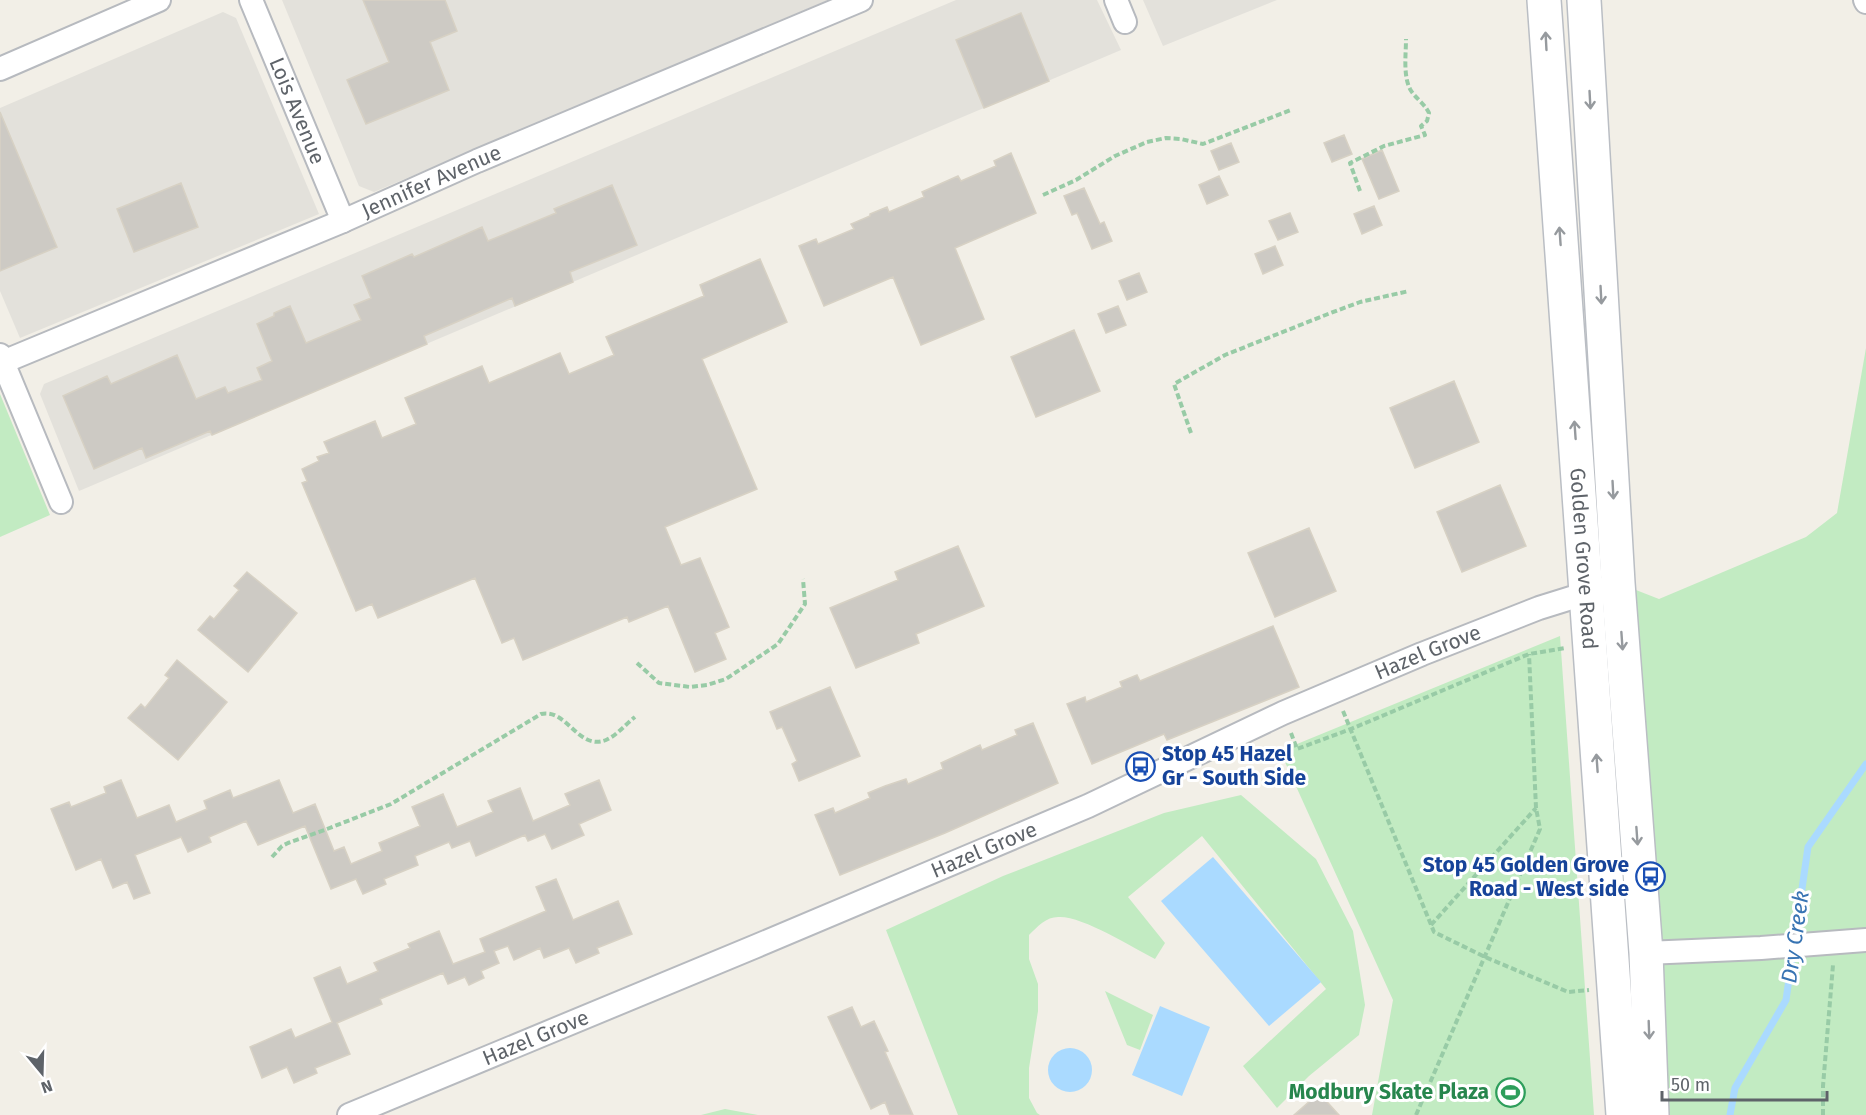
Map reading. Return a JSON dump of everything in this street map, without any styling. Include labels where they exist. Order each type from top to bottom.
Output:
[{"type":"main road","name":"Golden Grove Road","points":[[1544,0],[1623,1115]]},
{"type":"main road","name":"Golden Grove Road","points":[[1584,0],[1618,583],[1646,953],[1652,1115]]},
{"type":"main road","points":[[1611,954],[1646,953]]},
{"type":"street","points":[[0,69],[159,0]]},
{"type":"street","name":"Lois Avenue","points":[[251,0],[343,221]]},
{"type":"street","name":"Jennifer Avenue","points":[[2,359],[343,221],[477,161],[861,0]]},
{"type":"street","points":[[1116,0],[1125,22]]},
{"type":"street","points":[[2,359],[61,502]]},
{"type":"street","name":"Hazel Grove","points":[[349,1115],[1088,806],[1282,713],[1488,627],[1618,583]]},
{"type":"street","points":[[1646,953],[1866,940]]},
{"type":"path","points":[[1360,191],[1350,163],[1384,146],[1425,135],[1421,126],[1427,121],[1429,112],[1410,89],[1407,77],[1406,39]]},
{"type":"path","points":[[1043,195],[1076,180],[1115,156],[1147,142],[1166,138],[1203,144],[1291,110]]},
{"type":"path","points":[[1191,433],[1174,384],[1225,355],[1318,318],[1360,302],[1409,291]]},
{"type":"path","points":[[637,663],[659,683],[690,687],[726,679],[778,644],[805,604],[803,579]]},
{"type":"path","points":[[1282,713],[1297,749],[1351,729],[1529,654],[1589,643]]},
{"type":"path","points":[[1416,1115],[1540,829],[1536,808],[1529,654]]},
{"type":"path","points":[[1334,692],[1434,932],[1485,957],[1568,992],[1613,988]]},
{"type":"path","points":[[272,857],[288,843],[391,804],[541,714],[549,712],[556,715],[582,737],[591,741],[611,738],[635,717]]},
{"type":"path","points":[[1431,925],[1536,808]]},
{"type":"path","points":[[1823,1115],[1832,943]]},
{"type":"shaded area","points":[[282,0],[828,0],[374,192],[359,186]]},
{"type":"shaded area","points":[[956,0],[1097,0],[1121,50],[79,491],[40,394],[44,384]]},
{"type":"shaded area","points":[[1143,0],[1277,0],[1163,46]]},
{"type":"shaded area","points":[[223,12],[236,18],[319,214],[20,338],[0,291],[0,108]]},
{"type":"green space","points":[[1866,348],[1866,1115],[1652,1115],[1618,583],[1659,599],[1806,537],[1837,513]]},
{"type":"green space","points":[[0,394],[50,515],[0,537]]},
{"type":"green space","points":[[1560,636],[1594,1115],[1372,1115],[1393,1000],[1280,751]]},
{"type":"green space","points":[[1241,795],[1316,859],[1353,931],[1365,1005],[1359,1035],[1309,1076],[1277,1108],[1243,1066],[1326,989],[1202,836],[1128,897],[1165,943],[1155,959],[1108,934],[1070,918],[1051,918],[1029,935],[1029,959],[1038,984],[1038,1011],[1029,1068],[1029,1098],[1040,1115],[958,1115],[886,930],[1003,876],[1164,813]]},
{"type":"green space","points":[[1105,991],[1153,1015],[1140,1050],[1127,1045]]},
{"type":"green space","points":[[725,1109],[758,1115],[701,1115]]},
{"type":"water","points":[[1213,857],[1321,982],[1269,1026],[1161,901]]},
{"type":"water","points":[[1160,1006],[1210,1027],[1182,1096],[1132,1075]]},
{"type":"water","points":[[1070,1048],[1085,1055],[1092,1070],[1085,1085],[1070,1092],[1055,1085],[1048,1070],[1055,1055]]},
{"type":"building","points":[[363,0],[445,0],[457,31],[430,42],[449,90],[366,124],[347,80],[389,62]]},
{"type":"building","points":[[1021,13],[1049,81],[984,108],[956,40]]},
{"type":"building","points":[[0,112],[57,247],[0,271]]},
{"type":"building","points":[[1344,135],[1352,154],[1332,162],[1324,143]]},
{"type":"building","points":[[1231,143],[1239,162],[1219,170],[1211,151]]},
{"type":"building","points":[[1382,150],[1399,191],[1379,199],[1362,159]]},
{"type":"building","points":[[1011,153],[1036,213],[955,248],[984,319],[921,345],[893,277],[824,306],[799,246],[816,239],[818,244],[854,229],[851,224],[870,214],[887,207],[889,212],[924,197],[922,192],[958,176],[961,181],[996,166],[994,161]]},
{"type":"building","points":[[1219,176],[1228,195],[1207,204],[1199,185]]},
{"type":"building","points":[[181,183],[198,227],[134,252],[117,209]]},
{"type":"building","points":[[612,185],[637,245],[570,272],[573,282],[515,306],[512,298],[424,336],[427,344],[212,435],[210,431],[146,458],[142,448],[94,469],[63,396],[107,376],[111,384],[177,355],[196,399],[225,387],[228,393],[262,380],[257,368],[272,361],[257,324],[274,316],[274,313],[290,306],[306,343],[361,320],[354,305],[371,298],[362,276],[412,254],[414,257],[482,227],[488,241],[556,213],[554,209]]},
{"type":"building","points":[[1084,188],[1100,224],[1104,222],[1112,241],[1092,249],[1077,213],[1072,215],[1064,196]]},
{"type":"building","points":[[1374,206],[1382,225],[1362,234],[1354,214]]},
{"type":"building","points":[[1290,213],[1298,232],[1278,240],[1269,221]]},
{"type":"building","points":[[1275,246],[1283,265],[1263,274],[1255,254]]},
{"type":"building","points":[[760,259],[787,322],[702,359],[757,489],[665,527],[681,565],[700,558],[729,627],[715,633],[726,659],[695,672],[668,606],[629,622],[627,617],[523,660],[514,638],[502,643],[475,578],[378,618],[372,604],[356,611],[302,483],[307,481],[302,469],[319,461],[317,457],[329,453],[324,442],[375,421],[382,438],[416,424],[405,398],[482,366],[489,383],[560,353],[569,374],[614,355],[606,337],[704,296],[700,285]]},
{"type":"building","points":[[1139,273],[1147,292],[1127,300],[1119,281]]},
{"type":"building","points":[[1118,306],[1126,325],[1106,333],[1098,314]]},
{"type":"building","points":[[1074,330],[1100,391],[1036,417],[1011,357]]},
{"type":"building","points":[[1454,381],[1479,442],[1415,468],[1390,408]]},
{"type":"building","points":[[1500,485],[1526,546],[1462,572],[1437,512]]},
{"type":"building","points":[[1309,528],[1336,591],[1275,617],[1248,553]]},
{"type":"building","points":[[958,546],[984,606],[916,634],[919,643],[856,668],[830,608],[898,580],[895,572]]},
{"type":"building","points":[[247,572],[297,613],[248,672],[198,630],[210,616],[214,619],[239,590],[234,586]]},
{"type":"building","points":[[1273,626],[1299,687],[1167,740],[1164,734],[1092,764],[1067,704],[1085,697],[1086,702],[1122,687],[1120,682],[1137,675],[1140,681]]},
{"type":"building","points":[[177,660],[227,702],[178,760],[128,718],[141,704],[145,708],[169,678],[165,675]]},
{"type":"building","points":[[830,687],[860,756],[799,781],[792,764],[797,761],[782,727],[777,729],[770,712]]},
{"type":"building","points":[[1033,723],[1058,783],[945,833],[840,875],[815,815],[833,808],[835,813],[870,798],[868,793],[906,779],[908,784],[943,769],[941,763],[980,745],[982,750],[1017,735],[1015,730]]},
{"type":"building","points":[[121,780],[137,818],[169,805],[176,822],[207,809],[204,801],[230,790],[233,798],[279,780],[293,813],[315,804],[334,851],[344,847],[351,864],[382,851],[379,843],[420,826],[412,807],[443,794],[457,827],[493,812],[488,801],[520,788],[533,821],[570,805],[565,794],[599,780],[611,810],[579,824],[584,835],[552,849],[545,834],[528,841],[525,835],[476,856],[470,841],[452,848],[449,842],[415,856],[418,865],[384,879],[386,884],[363,894],[356,879],[331,889],[305,826],[258,845],[246,821],[209,837],[211,842],[188,852],[181,837],[135,855],[150,893],[134,899],[127,882],[113,888],[101,859],[76,870],[51,809],[69,802],[71,807],[106,793],[104,787]]},
{"type":"building","points":[[556,879],[573,920],[618,901],[632,934],[597,948],[599,953],[576,963],[569,948],[544,958],[540,948],[514,960],[508,946],[494,951],[499,963],[481,971],[484,978],[469,985],[465,977],[448,984],[443,973],[380,999],[382,1004],[337,1023],[350,1054],[315,1068],[317,1073],[294,1083],[287,1067],[262,1078],[250,1047],[291,1029],[295,1038],[332,1022],[314,978],[340,967],[347,984],[378,971],[374,963],[410,948],[408,944],[439,931],[453,964],[485,952],[480,939],[546,911],[536,887]]},
{"type":"building","points":[[852,1007],[861,1027],[874,1021],[913,1115],[890,1115],[885,1102],[871,1109],[828,1017]]},
{"type":"building","points":[[1319,1093],[1339,1115],[1294,1115]]},
{"type":"waterway","name":"Dry Creek","points":[[1730,1115],[1735,1088],[1786,1000],[1808,847],[1866,764]]},
{"type":"place","name":"Stop 45 Hazel Gr - South Side","points":[[1141,766]]},
{"type":"place","name":"Stop 45 Golden Grove Road - West side","points":[[1650,877]]},
{"type":"place","name":"Modbury Skate Plaza","points":[[1510,1092]]}]
